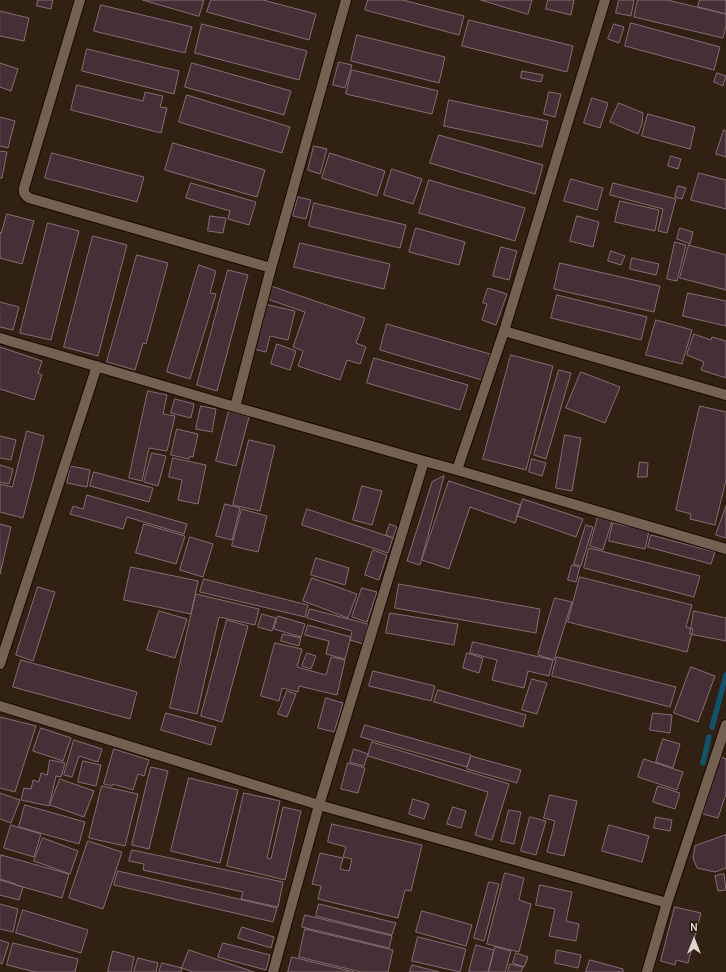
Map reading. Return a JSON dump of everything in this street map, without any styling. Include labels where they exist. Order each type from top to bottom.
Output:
[{"type":"street","points":[[80,0],[23,193],[29,198],[270,268]]},
{"type":"street","points":[[235,407],[270,268],[346,0]]},
{"type":"street","points":[[457,470],[504,331],[605,0]]},
{"type":"street","points":[[504,331],[726,396]]},
{"type":"street","points":[[0,338],[457,470],[726,550]]},
{"type":"street","points":[[0,664],[97,366]]},
{"type":"street","points":[[273,972],[319,805],[424,461]]},
{"type":"street","points":[[0,706],[319,805],[668,903]]},
{"type":"street","points":[[647,972],[726,725]]},
{"type":"building","points":[[38,0],[53,0],[51,9],[37,6]]},
{"type":"building","points":[[143,0],[204,0],[199,16]]},
{"type":"building","points":[[211,0],[263,0],[316,14],[309,40],[207,12]]},
{"type":"building","points":[[368,0],[403,0],[464,16],[459,35],[365,10]]},
{"type":"building","points":[[481,0],[532,0],[528,14]]},
{"type":"building","points":[[548,0],[574,0],[571,15],[546,9]]},
{"type":"building","points":[[619,0],[634,0],[631,16],[616,13]]},
{"type":"building","points":[[638,0],[667,0],[726,14],[726,26],[723,38],[634,17]]},
{"type":"building","points":[[700,0],[726,0],[726,14],[698,7]]},
{"type":"building","points":[[101,5],[192,27],[185,53],[94,31]]},
{"type":"building","points":[[0,11],[29,18],[24,41],[0,36]]},
{"type":"building","points":[[469,20],[573,46],[567,72],[462,46]]},
{"type":"building","points":[[631,23],[720,47],[714,70],[625,46]]},
{"type":"building","points":[[202,24],[307,51],[299,80],[195,53]]},
{"type":"building","points":[[614,24],[624,27],[619,43],[608,39]]},
{"type":"building","points":[[357,35],[445,57],[439,83],[351,61]]},
{"type":"building","points":[[87,49],[179,71],[174,94],[82,71]]},
{"type":"building","points":[[339,62],[352,65],[345,88],[333,85]]},
{"type":"building","points":[[0,63],[18,69],[11,91],[0,87]]},
{"type":"building","points":[[192,63],[291,91],[284,115],[185,87]]},
{"type":"building","points":[[352,70],[438,91],[432,114],[346,94]]},
{"type":"building","points":[[522,71],[543,75],[541,82],[521,78]]},
{"type":"building","points":[[717,73],[726,76],[723,86],[714,82]]},
{"type":"building","points":[[77,85],[143,101],[145,92],[163,96],[160,107],[167,108],[161,133],[71,110]]},
{"type":"building","points":[[549,92],[561,94],[555,117],[544,114]]},
{"type":"building","points":[[187,95],[290,127],[282,153],[179,122]]},
{"type":"building","points":[[592,98],[608,103],[600,128],[584,123]]},
{"type":"building","points":[[449,100],[548,121],[542,147],[444,126]]},
{"type":"building","points":[[619,103],[643,113],[642,124],[638,134],[610,122]]},
{"type":"building","points":[[648,114],[695,127],[690,149],[642,136]]},
{"type":"building","points":[[0,117],[15,121],[8,148],[0,146]]},
{"type":"building","points":[[724,130],[726,131],[726,157],[716,154]]},
{"type":"building","points":[[439,135],[543,165],[535,194],[430,163]]},
{"type":"building","points":[[173,143],[265,170],[257,197],[165,170]]},
{"type":"building","points":[[314,146],[327,149],[320,174],[308,170]]},
{"type":"building","points":[[0,151],[7,152],[2,178],[0,178]]},
{"type":"building","points":[[52,153],[144,177],[137,202],[45,178]]},
{"type":"building","points":[[330,153],[385,171],[377,196],[322,178]]},
{"type":"building","points":[[671,156],[681,159],[678,169],[668,166]]},
{"type":"building","points":[[392,169],[422,179],[413,204],[384,195]]},
{"type":"building","points":[[699,173],[726,180],[726,209],[691,200]]},
{"type":"building","points":[[571,179],[603,188],[597,210],[564,201]]},
{"type":"building","points":[[429,180],[525,208],[515,241],[419,213]]},
{"type":"building","points":[[191,183],[256,202],[249,225],[228,219],[230,211],[186,198]]},
{"type":"building","points":[[613,183],[676,199],[667,233],[658,231],[663,209],[610,195]]},
{"type":"building","points":[[678,186],[686,188],[682,199],[675,197]]},
{"type":"building","points":[[298,197],[311,200],[306,219],[293,216]]},
{"type":"building","points":[[620,201],[659,210],[655,231],[615,222]]},
{"type":"building","points":[[314,203],[406,225],[400,248],[309,226]]},
{"type":"building","points":[[7,214],[34,221],[22,264],[0,258],[0,232],[1,233]]},
{"type":"building","points":[[210,216],[226,218],[223,233],[208,231]]},
{"type":"building","points":[[577,216],[599,222],[593,247],[570,241]]},
{"type":"building","points":[[48,223],[79,231],[51,340],[20,333]]},
{"type":"building","points":[[416,228],[465,242],[459,265],[409,252]]},
{"type":"building","points":[[680,228],[693,232],[690,244],[677,239]]},
{"type":"building","points":[[93,236],[127,245],[98,356],[64,347]]},
{"type":"building","points":[[675,242],[686,245],[677,281],[667,279]]},
{"type":"building","points":[[300,243],[390,264],[384,289],[294,267]]},
{"type":"building","points":[[689,245],[726,255],[726,290],[680,278]]},
{"type":"building","points":[[501,247],[517,251],[509,280],[493,276]]},
{"type":"building","points":[[611,251],[625,256],[621,265],[608,261]]},
{"type":"building","points":[[137,255],[168,263],[146,344],[143,343],[135,370],[107,362]]},
{"type":"building","points":[[632,258],[659,264],[656,275],[630,269]]},
{"type":"building","points":[[560,263],[660,286],[654,312],[554,289]]},
{"type":"building","points":[[199,265],[216,271],[210,293],[216,294],[190,379],[167,372]]},
{"type":"building","points":[[228,270],[248,275],[217,391],[197,385]]},
{"type":"building","points":[[271,286],[365,318],[356,343],[366,347],[360,364],[347,360],[340,380],[298,366],[303,351],[293,347],[305,312],[267,299]]},
{"type":"building","points":[[488,288],[507,294],[496,325],[482,320],[487,304],[483,303]]},
{"type":"building","points":[[688,293],[726,301],[726,326],[683,316]]},
{"type":"building","points":[[557,295],[647,317],[641,340],[551,318]]},
{"type":"building","points":[[0,302],[19,307],[13,330],[0,327]]},
{"type":"building","points":[[264,304],[295,311],[288,340],[270,336],[266,352],[253,349]]},
{"type":"building","points":[[656,320],[692,330],[682,364],[646,355]]},
{"type":"building","points":[[387,324],[490,354],[482,380],[380,350]]},
{"type":"building","points":[[694,334],[711,340],[712,337],[726,341],[726,378],[701,370],[704,362],[687,355]]},
{"type":"building","points":[[277,344],[296,351],[290,370],[271,364]]},
{"type":"building","points":[[0,347],[42,361],[38,373],[42,375],[34,400],[0,389]]},
{"type":"building","points":[[511,355],[553,366],[526,470],[483,459]]},
{"type":"building","points":[[374,358],[468,385],[460,410],[367,383]]},
{"type":"building","points":[[559,370],[571,373],[546,459],[534,455]]},
{"type":"building","points":[[581,372],[620,387],[605,423],[566,408]]},
{"type":"building","points":[[148,391],[167,395],[163,414],[175,416],[167,451],[149,448],[142,481],[129,478]]},
{"type":"building","points":[[175,399],[194,404],[191,418],[171,413]]},
{"type":"building","points":[[201,406],[216,409],[212,432],[196,429]]},
{"type":"building","points":[[700,406],[726,412],[726,480],[715,525],[690,519],[691,514],[676,510]]},
{"type":"building","points":[[229,411],[249,417],[236,466],[216,461]]},
{"type":"building","points":[[177,429],[198,434],[193,457],[190,456],[189,459],[171,455]]},
{"type":"building","points":[[27,431],[44,436],[23,518],[0,512],[0,484],[12,487]]},
{"type":"building","points":[[565,435],[581,438],[572,491],[556,488]]},
{"type":"building","points":[[0,436],[16,440],[11,460],[0,458]]},
{"type":"building","points":[[249,440],[275,446],[260,511],[233,505]]},
{"type":"building","points":[[152,453],[166,456],[158,486],[144,482]]},
{"type":"building","points":[[173,458],[206,465],[198,504],[178,500],[182,480],[169,477]]},
{"type":"building","points":[[532,459],[546,463],[542,476],[529,472]]},
{"type":"building","points":[[640,462],[648,463],[647,477],[638,477]]},
{"type":"building","points":[[0,465],[13,469],[9,484],[0,482]]},
{"type":"building","points":[[71,466],[90,470],[87,487],[67,483]]},
{"type":"building","points":[[94,472],[153,488],[149,502],[90,486]]},
{"type":"building","points":[[444,476],[420,565],[407,561],[432,482]]},
{"type":"building","points":[[449,481],[521,505],[515,523],[470,507],[449,569],[422,560]]},
{"type":"building","points":[[362,486],[382,491],[372,525],[353,520]]},
{"type":"building","points":[[87,495],[187,524],[184,534],[127,517],[123,529],[70,514],[73,506],[83,509]]},
{"type":"building","points":[[523,499],[583,519],[576,537],[517,516]]},
{"type":"building","points":[[225,504],[240,508],[232,540],[216,536]]},
{"type":"building","points":[[726,506],[726,538],[716,535]]},
{"type":"building","points":[[242,509],[267,516],[258,552],[232,546]]},
{"type":"building","points":[[307,509],[393,538],[388,553],[302,525]]},
{"type":"building","points":[[598,517],[612,521],[603,550],[590,546]]},
{"type":"building","points":[[613,523],[649,531],[645,549],[609,541]]},
{"type":"building","points":[[0,524],[11,527],[0,574]]},
{"type":"building","points":[[144,524],[185,536],[176,564],[136,553]]},
{"type":"building","points":[[390,524],[397,527],[393,538],[386,535]]},
{"type":"building","points":[[586,525],[593,527],[581,566],[574,564]]},
{"type":"building","points":[[651,535],[715,552],[711,564],[648,547]]},
{"type":"building","points":[[190,537],[213,544],[203,577],[180,570]]},
{"type":"building","points":[[589,548],[700,576],[694,597],[584,568]]},
{"type":"building","points":[[373,550],[387,555],[379,580],[365,575]]},
{"type":"building","points":[[316,558],[349,568],[345,585],[311,575]]},
{"type":"building","points":[[572,565],[580,567],[576,582],[568,580]]},
{"type":"building","points":[[131,567],[198,581],[191,614],[124,600]]},
{"type":"building","points":[[580,577],[692,605],[686,627],[693,629],[687,652],[568,622]]},
{"type":"building","points":[[312,578],[357,594],[348,618],[303,601]]},
{"type":"building","points":[[204,579],[308,605],[305,617],[200,592]]},
{"type":"building","points":[[399,584],[540,609],[536,633],[395,608]]},
{"type":"building","points":[[38,587],[55,592],[33,661],[16,655]]},
{"type":"building","points":[[362,588],[377,592],[367,622],[352,617]]},
{"type":"building","points":[[196,594],[259,609],[255,625],[219,617],[197,714],[170,708]]},
{"type":"building","points":[[555,598],[572,602],[554,660],[538,655]]},
{"type":"building","points":[[310,609],[368,624],[363,644],[350,640],[352,631],[307,618]]},
{"type":"building","points":[[159,611],[187,619],[175,658],[147,650]]},
{"type":"building","points":[[694,611],[726,618],[726,641],[690,634]]},
{"type":"building","points":[[390,613],[458,624],[454,645],[386,633]]},
{"type":"building","points":[[262,614],[276,618],[272,631],[258,627]]},
{"type":"building","points":[[278,616],[305,624],[301,637],[274,629]]},
{"type":"building","points":[[227,620],[248,626],[222,722],[201,716]]},
{"type":"building","points":[[308,625],[351,637],[345,659],[326,654],[329,641],[305,635]]},
{"type":"building","points":[[283,634],[301,638],[299,646],[281,641]]},
{"type":"building","points":[[473,642],[553,660],[549,676],[528,671],[524,688],[492,680],[497,660],[470,653]]},
{"type":"building","points":[[275,643],[302,649],[297,667],[326,675],[331,657],[345,660],[337,695],[299,686],[298,692],[282,688],[279,701],[261,696]]},
{"type":"building","points":[[307,653],[316,656],[311,669],[302,666]]},
{"type":"building","points":[[467,653],[483,658],[479,673],[463,668]]},
{"type":"building","points":[[557,657],[676,687],[670,707],[552,676]]},
{"type":"building","points":[[21,660],[137,692],[130,719],[13,687]]},
{"type":"building","points":[[691,667],[715,676],[698,722],[674,713]]},
{"type":"building","points":[[373,671],[435,686],[431,701],[369,686]]},
{"type":"building","points":[[532,679],[547,683],[537,714],[522,710]]},
{"type":"building","points":[[438,690],[526,715],[523,727],[434,702]]},
{"type":"building","points":[[287,691],[296,694],[287,717],[278,714]]},
{"type":"building","points":[[326,698],[343,703],[334,732],[318,728]]},
{"type":"building","points":[[166,713],[216,727],[211,745],[161,730]]},
{"type":"building","points":[[653,713],[672,715],[670,733],[650,730]]},
{"type":"building","points":[[0,717],[36,726],[15,792],[0,788]]},
{"type":"building","points":[[365,725],[471,755],[467,767],[361,737]]},
{"type":"building","points":[[41,728],[71,738],[63,761],[33,751]]},
{"type":"building","points":[[663,739],[680,744],[673,768],[656,762]]},
{"type":"building","points":[[74,740],[102,749],[98,762],[79,756],[72,777],[64,775]]},
{"type":"building","points":[[372,742],[509,784],[492,840],[475,835],[488,792],[368,756]]},
{"type":"building","points":[[114,749],[149,760],[144,776],[138,774],[133,790],[113,784],[112,786],[104,784]]},
{"type":"building","points":[[354,749],[368,754],[364,766],[350,762]]},
{"type":"building","points":[[471,756],[521,770],[517,783],[467,769]]},
{"type":"building","points":[[721,757],[726,759],[726,794],[718,818],[703,814]]},
{"type":"building","points":[[644,759],[683,772],[677,790],[638,777]]},
{"type":"building","points":[[50,760],[65,763],[61,777],[56,776],[49,806],[21,800],[24,788],[31,789],[33,780],[39,782],[41,773],[47,775]]},
{"type":"building","points":[[83,761],[101,765],[96,786],[78,782]]},
{"type":"building","points":[[348,763],[365,768],[358,793],[341,789]]},
{"type":"building","points":[[151,767],[168,771],[149,849],[132,845]]},
{"type":"building","points":[[189,778],[238,790],[220,863],[171,851]]},
{"type":"building","points":[[60,779],[94,791],[84,817],[50,805]]},
{"type":"building","points":[[102,786],[138,794],[125,846],[89,838]]},
{"type":"building","points":[[658,786],[680,793],[675,809],[653,802]]},
{"type":"building","points":[[0,793],[20,800],[11,823],[0,819]]},
{"type":"building","points":[[244,793],[280,801],[267,858],[271,859],[283,807],[301,811],[285,880],[227,866]]},
{"type":"building","points":[[550,795],[577,801],[564,856],[547,852],[555,821],[544,818]]},
{"type":"building","points":[[413,799],[429,804],[424,819],[409,814]]},
{"type":"building","points":[[25,805],[85,822],[79,844],[19,827]]},
{"type":"building","points":[[453,807],[466,811],[461,828],[447,824]]},
{"type":"building","points":[[509,810],[521,812],[514,844],[501,841]]},
{"type":"building","points":[[530,817],[546,821],[536,855],[521,851]]},
{"type":"building","points":[[656,817],[672,820],[670,831],[654,828]]},
{"type":"building","points":[[332,824],[422,845],[411,891],[405,890],[398,918],[318,899],[321,886],[312,884],[320,853],[343,858],[340,869],[349,871],[352,859],[343,857],[346,847],[328,842]]},
{"type":"building","points":[[11,825],[41,834],[34,857],[4,848]]},
{"type":"building","points":[[609,825],[649,836],[642,862],[602,851]]},
{"type":"building","points":[[726,835],[726,868],[715,872],[697,868],[693,858],[695,846]]},
{"type":"building","points":[[43,838],[78,851],[70,874],[34,861]]},
{"type":"building","points":[[88,841],[122,852],[103,909],[69,898]]},
{"type":"building","points":[[132,850],[283,882],[278,907],[241,899],[243,892],[143,870],[144,864],[129,861]]},
{"type":"building","points":[[1,855],[69,874],[62,898],[0,879]]},
{"type":"building","points":[[118,871],[277,908],[273,922],[114,885]]},
{"type":"building","points":[[505,873],[524,878],[519,900],[531,904],[519,952],[487,944]]},
{"type":"building","points":[[724,874],[726,890],[718,891],[715,876]]},
{"type":"building","points":[[0,880],[23,887],[19,900],[0,895]]},
{"type":"building","points":[[489,882],[499,884],[484,941],[474,938]]},
{"type":"building","points":[[540,885],[572,892],[566,921],[579,924],[576,941],[549,936],[555,909],[536,905]]},
{"type":"building","points":[[0,904],[18,909],[13,932],[0,929]]},
{"type":"building","points":[[319,904],[396,923],[392,935],[316,916]]},
{"type":"building","points":[[675,907],[701,913],[688,963],[676,960],[675,965],[661,961]]},
{"type":"building","points":[[23,910],[88,930],[81,953],[16,933]]},
{"type":"building","points":[[422,911],[472,925],[466,946],[416,932]]},
{"type":"building","points":[[305,915],[392,936],[389,948],[302,927]]},
{"type":"building","points":[[242,927],[274,937],[271,948],[238,938]]},
{"type":"building","points":[[305,929],[393,950],[388,972],[361,972],[299,957]]},
{"type":"building","points":[[418,937],[466,949],[460,972],[412,961]]},
{"type":"building","points":[[0,940],[9,943],[2,964],[0,963]]},
{"type":"building","points":[[13,943],[78,959],[75,972],[35,972],[7,965]]},
{"type":"building","points":[[223,943],[270,955],[266,970],[218,957]]},
{"type":"building","points":[[476,945],[494,950],[488,972],[469,972]]},
{"type":"building","points":[[495,947],[511,951],[505,972],[489,972]]},
{"type":"building","points":[[189,950],[254,972],[193,972],[182,968]]},
{"type":"building","points":[[557,950],[581,955],[578,968],[555,963]]},
{"type":"building","points":[[113,951],[134,957],[131,972],[108,972]]},
{"type":"building","points":[[516,953],[528,957],[524,967],[513,963]]},
{"type":"building","points":[[292,957],[354,972],[288,972]]},
{"type":"building","points":[[138,958],[158,963],[156,972],[134,972]]},
{"type":"building","points":[[590,960],[623,969],[623,972],[586,972]]},
{"type":"building","points":[[162,963],[182,968],[181,972],[159,972]]},
{"type":"building","points":[[510,964],[523,967],[521,972],[508,972]]},
{"type":"building","points":[[412,965],[439,972],[410,972]]},
{"type":"waterway","points":[[712,727],[726,675]]},
{"type":"waterway","points":[[703,763],[709,737]]}]
